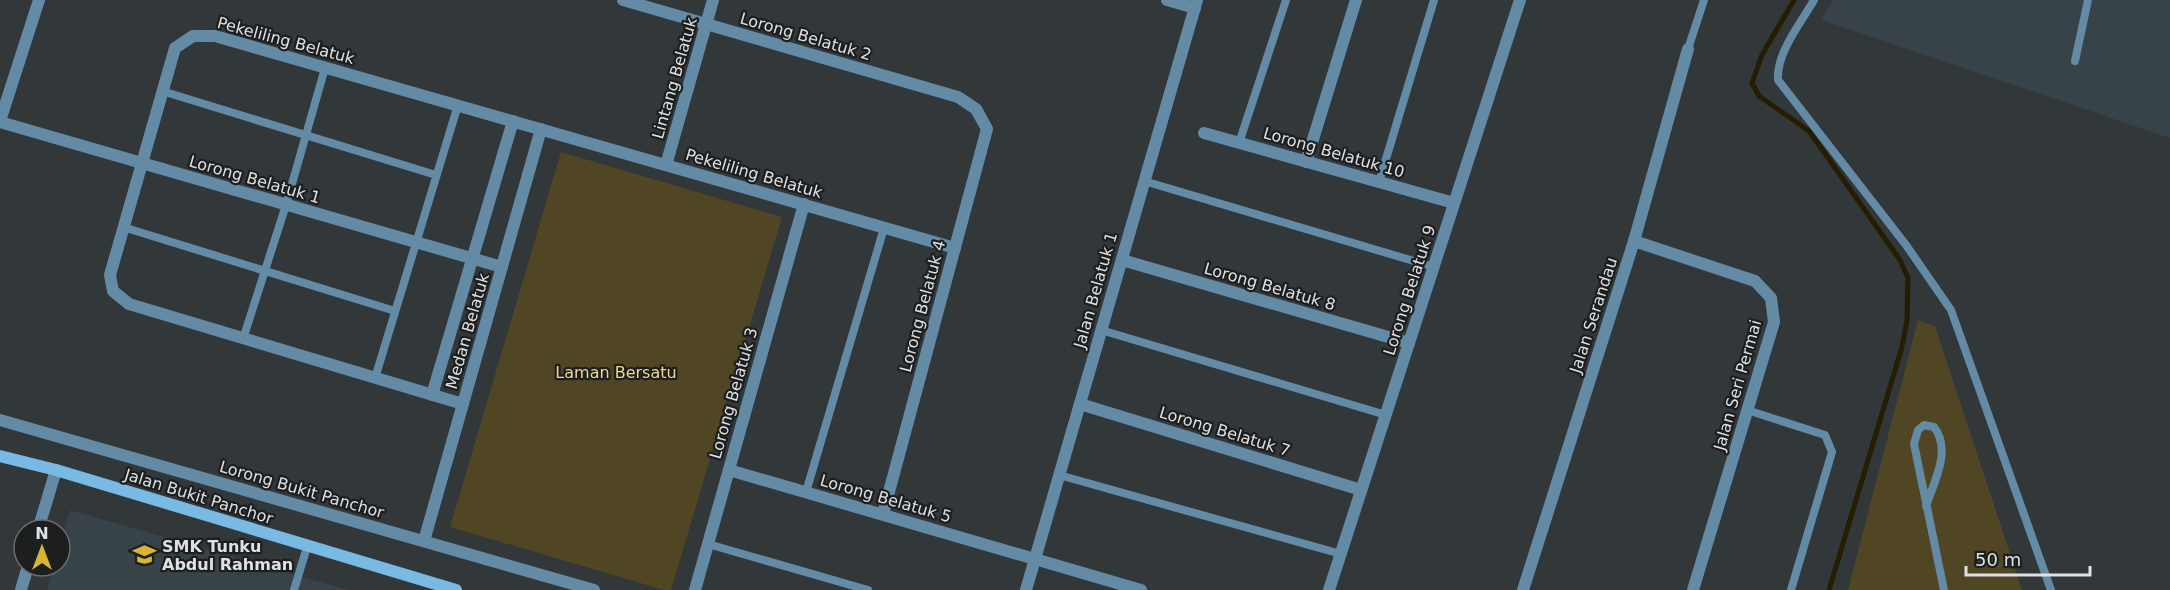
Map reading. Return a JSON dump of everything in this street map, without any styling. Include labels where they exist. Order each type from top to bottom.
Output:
[{"type":"main road","name":"Jalan Bukit Panchor","points":[[0,456],[56,470],[456,590]]},
{"type":"street","points":[[0,122],[39,0]]},
{"type":"street","name":"Lorong Belatuk 2","points":[[623,0],[958,97],[976,109]]},
{"type":"street","name":"Lintang Belatuk","points":[[666,165],[713,0]]},
{"type":"street","points":[[1167,0],[1196,4]]},
{"type":"street","points":[[1306,162],[1356,0]]},
{"type":"street","name":"Lorong Belatuk 9","points":[[1329,590],[1520,0]]},
{"type":"street","name":"Jalan Belatuk 1","points":[[1026,590],[1196,4]]},
{"type":"street","name":"Pekeliling Belatuk","points":[[463,404],[129,304],[113,291],[110,275],[175,48],[193,36],[215,36],[955,248]]},
{"type":"street","name":"Jalan Serandau","points":[[1523,590],[1634,241],[1688,49]]},
{"type":"street","name":"Lorong Belatuk 4","points":[[883,514],[987,129],[976,109]]},
{"type":"street","name":"Medan Belatuk","points":[[432,395],[513,121]]},
{"type":"street","name":"Lorong Belatuk 1","points":[[0,122],[502,267]]},
{"type":"street","name":"Medan Belatuk","points":[[424,541],[541,129]]},
{"type":"street","name":"Lorong Belatuk 10","points":[[1204,133],[1454,203]]},
{"type":"street","name":"Lorong Belatuk 3","points":[[695,590],[804,204]]},
{"type":"street","name":"Jalan Seri Permai","points":[[1634,241],[1755,281],[1771,298],[1774,322],[1692,590]]},
{"type":"street","name":"Lorong Belatuk 8","points":[[1122,260],[1409,343]]},
{"type":"street","name":"Lorong Belatuk 7","points":[[1080,404],[1361,490]]},
{"type":"street","name":"Lorong Bukit Panchor","points":[[0,420],[594,590]]},
{"type":"street","points":[[42,518],[56,470]]},
{"type":"street","name":"Lorong Belatuk 5","points":[[729,470],[1141,590]]},
{"type":"lane","points":[[1239,143],[1286,0]]},
{"type":"lane","points":[[1380,182],[1434,0]]},
{"type":"lane","points":[[1688,49],[1704,0]]},
{"type":"lane","points":[[1814,0],[1780,57],[1777,69],[1778,80],[1906,245],[1951,310],[2051,590]]},
{"type":"lane","points":[[2075,61],[2088,0]]},
{"type":"lane","points":[[243,339],[286,205],[325,68]]},
{"type":"lane","points":[[162,91],[436,175]]},
{"type":"lane","points":[[375,378],[458,105]]},
{"type":"lane","points":[[1144,181],[1434,267]]},
{"type":"lane","points":[[123,227],[395,311]]},
{"type":"lane","points":[[806,492],[884,228]]},
{"type":"lane","points":[[1101,330],[1386,415]]},
{"type":"lane","points":[[1747,410],[1825,435],[1832,452],[1791,590]]},
{"type":"lane","points":[[1926,506],[1938,470],[1942,452],[1942,437],[1934,427],[1924,425],[1918,430],[1914,444],[1926,506],[1944,590]]},
{"type":"lane","points":[[1059,475],[1341,554]]},
{"type":"lane","points":[[708,544],[868,590]]},
{"type":"lane","points":[[294,590],[307,547]]},
{"type":"shaded area","points":[[1833,0],[2170,0],[2170,138],[1821,20]]},
{"type":"shaded area","name":"SMK Tunku Abdul Rahman","points":[[70,510],[348,590],[47,590],[50,578],[72,578],[72,518],[68,518]]},
{"type":"green space","name":"Laman Bersatu","points":[[561,152],[782,217],[671,590],[664,590],[450,527]]},
{"type":"green space","points":[[1918,320],[1935,326],[2022,590],[1848,590]]},
{"type":"waterway","points":[[1794,0],[1762,55],[1752,83],[1759,96],[1809,131],[1900,260],[1908,278],[1907,321],[1902,347],[1829,590]]},
{"type":"place","name":"SMK Tunku Abdul Rahman","points":[[144,555]]}]
